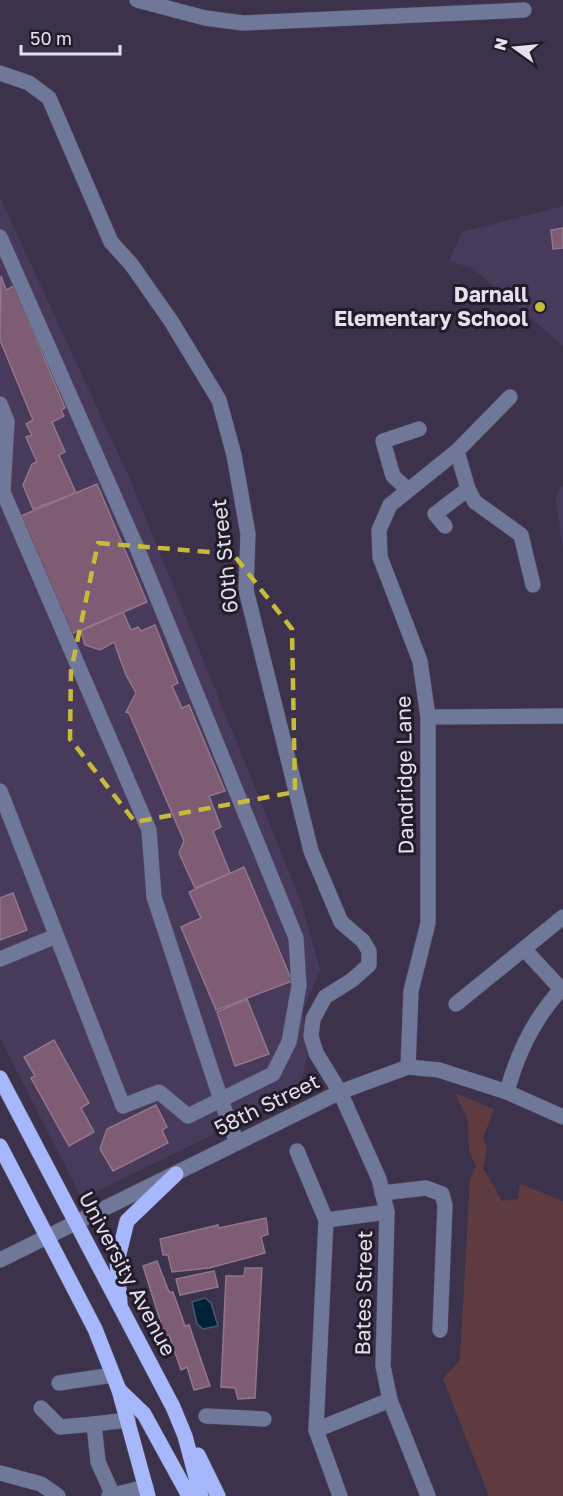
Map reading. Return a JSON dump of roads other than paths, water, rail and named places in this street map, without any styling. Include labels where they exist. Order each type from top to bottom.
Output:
[{"type":"main road","name":"University Avenue","points":[[0,1078],[173,1407],[185,1436],[201,1496]]},
{"type":"main road","points":[[0,1146],[95,1329],[128,1420],[147,1491]]},
{"type":"main road","points":[[121,1310],[117,1262],[127,1221],[176,1174]]},
{"type":"main road","points":[[116,1383],[144,1414],[189,1496]]},
{"type":"main road","points":[[173,1407],[218,1496]]},
{"type":"street","points":[[137,0],[205,18],[243,23],[524,10]]},
{"type":"street","name":"60th Street","points":[[0,73],[29,83],[49,98],[111,242],[131,264],[171,321],[219,400],[234,455],[248,534],[246,590],[311,851],[341,922],[363,941],[369,951],[369,965],[352,980],[325,997],[313,1019],[311,1036],[316,1053],[340,1092]]},
{"type":"street","points":[[0,237],[137,548],[296,938],[299,986],[289,1042],[273,1074],[188,1116],[159,1092],[123,1106],[0,791]]},
{"type":"street","name":"Dandridge Lane","points":[[408,1067],[411,991],[428,923],[428,717],[420,661],[380,557],[379,530],[390,505],[457,451],[510,397]]},
{"type":"street","points":[[0,404],[7,421],[3,492],[149,830],[154,897],[220,1100],[237,1143]]},
{"type":"street","points":[[407,489],[393,476],[383,441],[419,429]]},
{"type":"street","points":[[457,451],[468,489],[475,502],[521,535],[532,585]]},
{"type":"street","points":[[446,526],[435,514],[468,489]]},
{"type":"street","points":[[0,527],[15,521]]},
{"type":"street","points":[[428,717],[563,716]]},
{"type":"street","points":[[456,1004],[563,917]]},
{"type":"street","points":[[0,960],[56,936]]},
{"type":"street","points":[[507,1092],[512,1073],[533,1026],[562,988],[524,949]]},
{"type":"street","name":"58th Street","points":[[0,1260],[340,1092],[408,1067],[439,1070],[507,1092],[563,1117]]},
{"type":"street","name":"Bates Street","points":[[340,1092],[379,1179],[387,1212],[383,1366],[390,1400],[428,1496]]},
{"type":"street","points":[[297,1151],[326,1220],[316,1430],[340,1496]]},
{"type":"street","points":[[382,1193],[426,1188],[442,1194],[445,1205],[440,1330]]},
{"type":"street","points":[[326,1220],[387,1212]]},
{"type":"street","points":[[59,1383],[116,1383]]},
{"type":"street","points":[[316,1430],[390,1400]]},
{"type":"street","points":[[41,1408],[60,1426],[128,1420]]},
{"type":"street","points":[[206,1416],[264,1419]]},
{"type":"street","points":[[94,1424],[98,1462],[110,1495],[147,1491]]},
{"type":"street","points":[[0,1473],[41,1484],[58,1496]]},
{"type":"water","points":[[205,1298],[211,1303],[218,1326],[203,1329],[197,1324],[192,1302]]},
{"type":"place","name":"Darnall Elementary School","points":[[540,307]]}]
